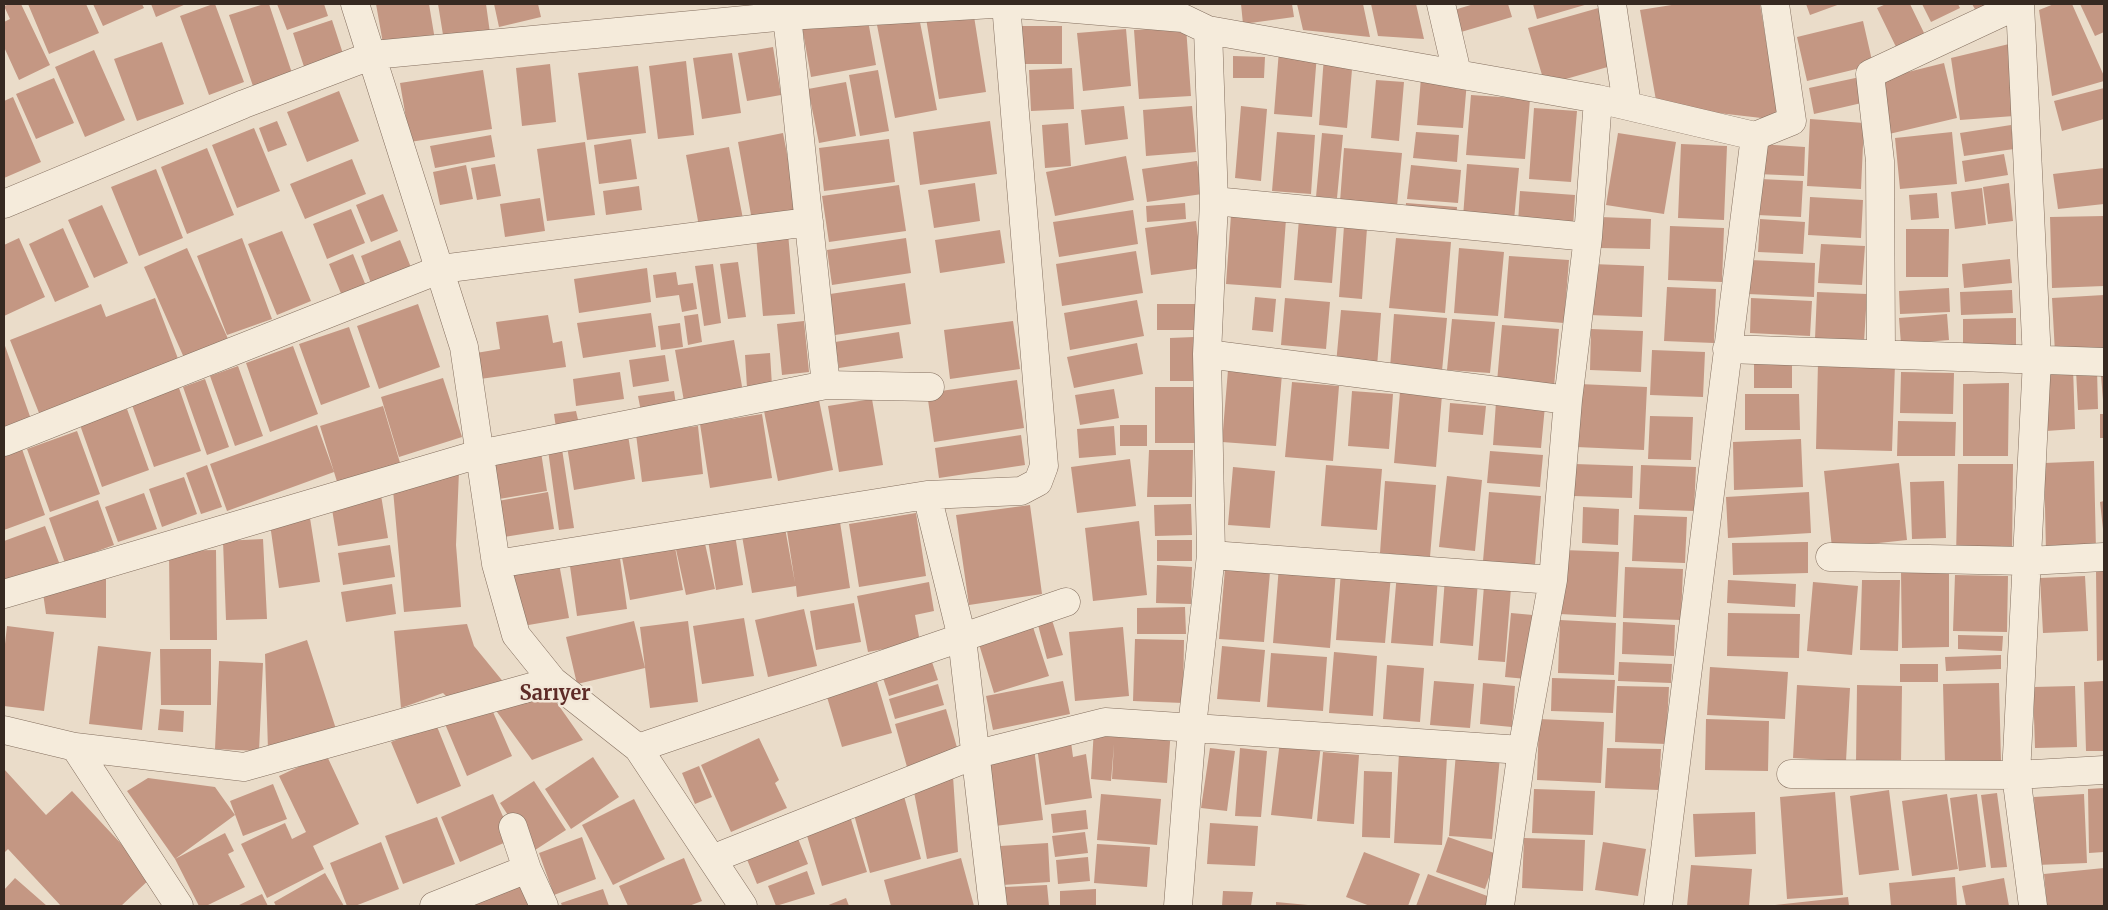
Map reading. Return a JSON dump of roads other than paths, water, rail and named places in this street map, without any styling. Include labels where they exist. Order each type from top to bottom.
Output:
[{"type":"street","points":[[355,4],[373,55],[464,346],[496,564],[516,635],[553,681],[638,748],[743,906]]},
{"type":"street","points":[[4,204],[244,104],[373,55],[787,16],[993,4]]},
{"type":"street","points":[[496,564],[927,496],[1021,491],[1038,482],[1044,466],[1006,4]]},
{"type":"street","points":[[1015,4],[1182,11],[1208,30],[1598,99],[1755,136],[1792,121],[1775,4]]},
{"type":"street","points":[[1441,4],[1457,73]]},
{"type":"street","points":[[1612,4],[1627,105]]},
{"type":"street","points":[[1881,354],[1880,161],[1870,74],[2020,4],[2037,360],[2016,775],[2033,906]]},
{"type":"street","points":[[787,16],[826,385]]},
{"type":"street","points":[[1178,906],[1192,727],[1211,555],[1207,354],[1214,201],[1208,30]]},
{"type":"street","points":[[1500,906],[1522,750],[1553,580],[1568,400],[1588,237],[1598,99]]},
{"type":"street","points":[[1658,906],[1755,136]]},
{"type":"street","points":[[1214,201],[1588,237]]},
{"type":"street","points":[[4,442],[441,269],[809,222]]},
{"type":"street","points":[[1727,349],[2104,362]]},
{"type":"street","points":[[1207,354],[1568,400]]},
{"type":"street","points":[[4,594],[480,454],[826,385],[930,387]]},
{"type":"street","points":[[927,496],[962,638],[977,754],[993,906]]},
{"type":"street","points":[[1211,555],[1553,580]]},
{"type":"street","points":[[1830,557],[2027,561],[2104,557]]},
{"type":"street","points":[[638,748],[1066,602]]},
{"type":"street","points":[[4,730],[75,747],[244,767],[553,681]]},
{"type":"street","points":[[712,859],[977,754],[1104,722],[1522,750]]},
{"type":"street","points":[[75,747],[179,906]]},
{"type":"street","points":[[1791,774],[2016,775],[2104,770]]},
{"type":"street","points":[[513,827],[527,869],[544,906]]},
{"type":"street","points":[[434,906],[527,869]]},
{"type":"district","name":"Sarıyer","points":[[555,694]]}]
